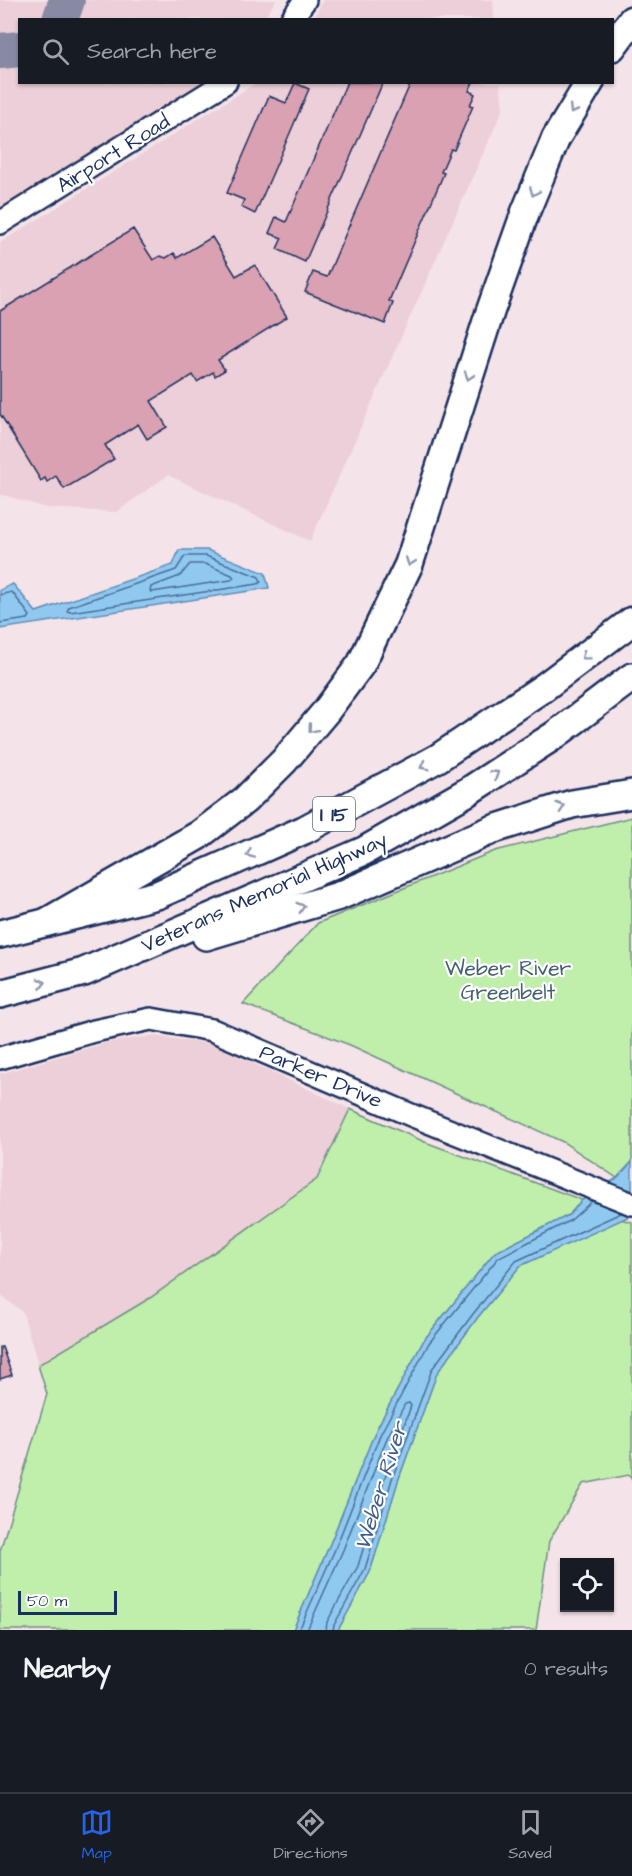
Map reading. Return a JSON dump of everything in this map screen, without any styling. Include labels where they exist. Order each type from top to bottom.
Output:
[{"type":"highway","points":[[623,33],[626,0]]},
{"type":"highway","points":[[47,922],[198,835],[245,800],[284,761],[327,710],[361,664],[409,564],[490,312],[525,213],[556,138],[589,84]]},
{"type":"highway","name":"Veterans Memorial Highway","points":[[0,934],[157,895],[304,830],[438,758],[543,688],[632,621]]},
{"type":"highway","name":"Veterans Memorial Highway","points":[[0,994],[84,972],[364,851],[467,792],[555,735],[632,676]]},
{"type":"highway","points":[[84,972],[339,896],[494,828],[572,804],[632,794]]},
{"type":"street","points":[[292,18],[305,0]]},
{"type":"street","name":"Airport Road","points":[[0,223],[223,84]]},
{"type":"street","name":"Parker Drive","points":[[0,1058],[94,1031],[151,1019],[212,1029],[411,1115],[632,1204]]},
{"type":"shaded area","points":[[0,0],[276,0],[265,18],[18,18],[18,84],[200,84],[0,207]]},
{"type":"shaded area","points":[[323,0],[493,0],[494,18],[314,18]]},
{"type":"shaded area","points":[[254,84],[500,84],[503,109],[310,541],[168,475],[116,512],[47,508],[0,494],[0,243]]},
{"type":"shaded area","points":[[151,1036],[212,1044],[350,1109],[317,1179],[150,1303],[38,1365],[23,1312],[0,1295],[0,1074],[106,1043]]},
{"type":"green space","name":"Weber River Greenbelt","points":[[632,817],[632,1162],[617,1178],[563,1142],[350,1045],[243,1004],[318,923],[495,851]]},
{"type":"green space","points":[[350,1109],[425,1142],[582,1200],[569,1215],[494,1253],[424,1340],[375,1432],[293,1630],[0,1630],[0,1551],[47,1394],[38,1365],[150,1298],[317,1179]]},
{"type":"green space","points":[[620,1219],[632,1222],[632,1480],[629,1475],[583,1484],[549,1541],[536,1630],[338,1630],[370,1572],[398,1481],[437,1373],[478,1317],[520,1266]]},
{"type":"water","points":[[179,550],[207,550],[265,573],[269,588],[0,629],[0,590],[13,584],[36,612],[173,565]]},
{"type":"water","name":"Weber River","points":[[632,1162],[632,1215],[520,1266],[478,1317],[437,1373],[398,1481],[370,1572],[338,1630],[293,1630],[375,1432],[424,1340],[494,1253],[569,1215],[582,1200],[617,1178]]},
{"type":"building","points":[[295,84],[309,89],[255,214],[241,207],[244,200],[227,193],[269,96],[286,103]]},
{"type":"building","points":[[346,84],[382,84],[305,262],[277,249],[282,238],[269,233],[276,217],[286,222]]},
{"type":"building","points":[[410,84],[472,84],[469,91],[475,94],[470,105],[473,106],[454,150],[451,149],[441,172],[444,173],[389,301],[393,303],[385,324],[305,292],[313,272],[327,277]]},
{"type":"building","points":[[133,229],[153,260],[160,256],[166,258],[174,253],[177,258],[212,237],[236,276],[255,265],[287,317],[218,360],[225,370],[215,376],[213,372],[197,382],[193,375],[151,401],[167,427],[147,439],[138,424],[105,445],[114,459],[64,489],[56,476],[47,482],[45,478],[41,481],[0,414],[0,311]]},
{"type":"building","points":[[0,1347],[2,1347],[12,1375],[0,1379]]},
{"type":"taxiway","points":[[61,18],[67,0]]},
{"type":"taxiway","points":[[0,51],[18,49]]}]
